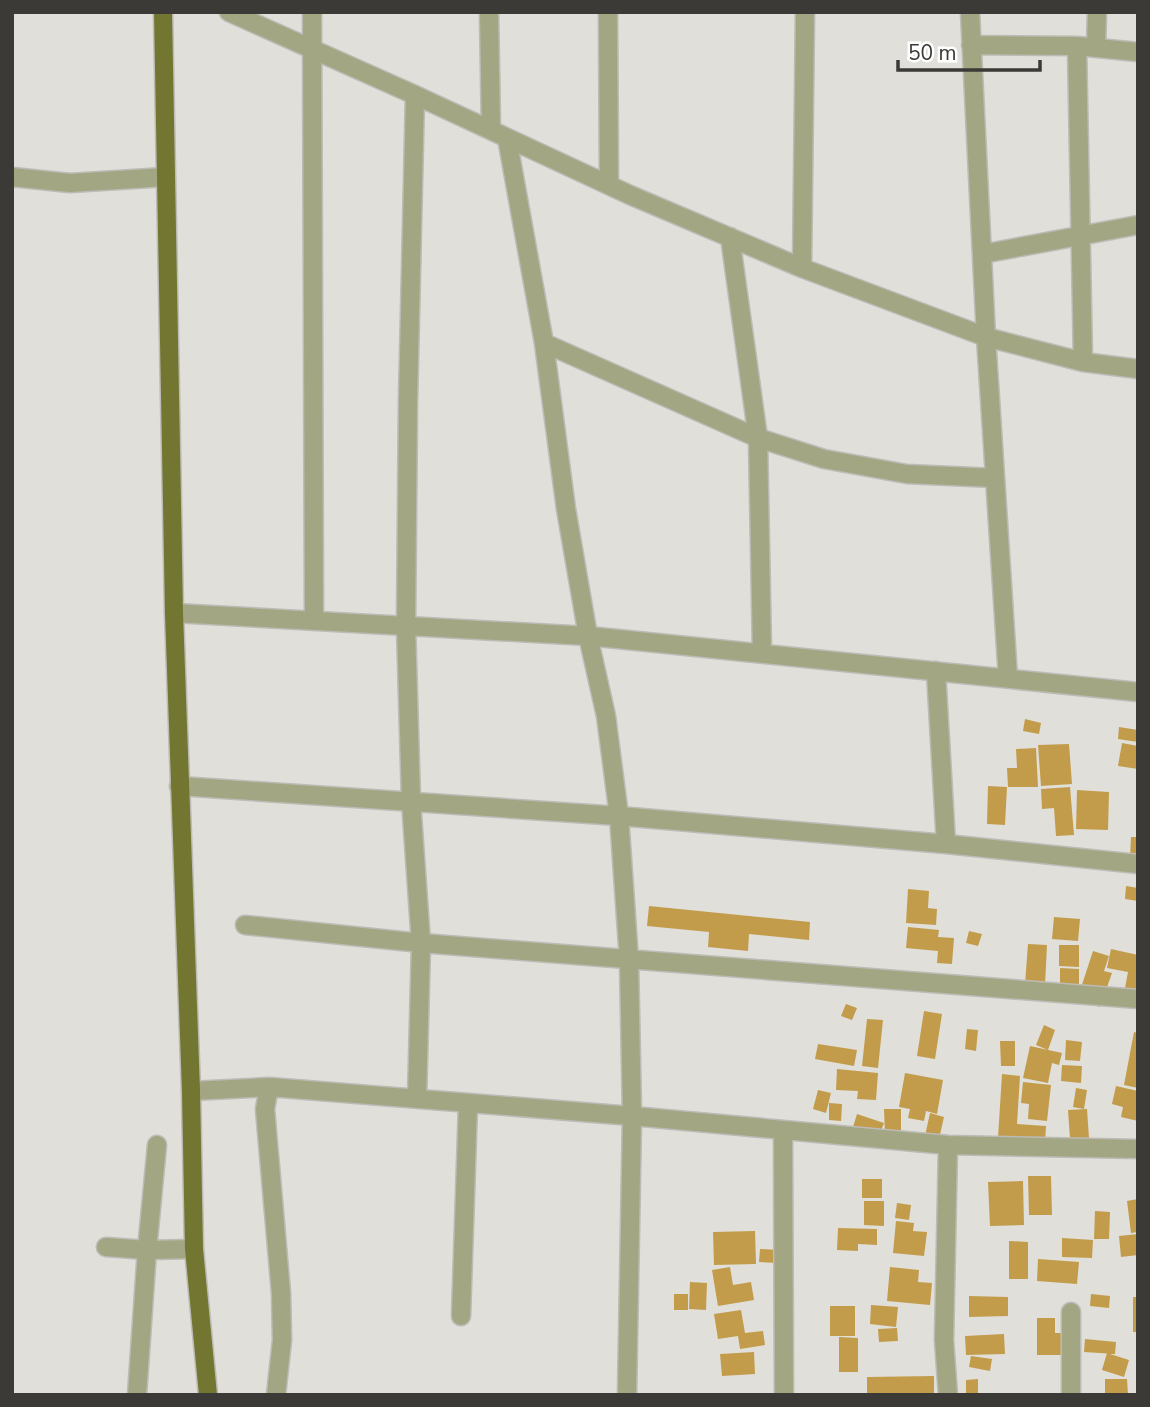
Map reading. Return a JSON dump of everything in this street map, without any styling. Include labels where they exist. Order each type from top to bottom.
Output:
[{"type":"main road","points":[[163,12],[174,613],[194,1249],[208,1395]]},
{"type":"street","points":[[229,12],[609,185],[802,268],[985,337],[1083,362],[1138,369]]},
{"type":"street","points":[[312,12],[314,621]]},
{"type":"street","points":[[489,12],[491,130]]},
{"type":"street","points":[[608,12],[609,185]]},
{"type":"street","points":[[802,268],[805,12]]},
{"type":"street","points":[[970,12],[985,337],[1009,678]]},
{"type":"street","points":[[1096,48],[1097,12]]},
{"type":"street","points":[[971,45],[1077,46],[1138,52]]},
{"type":"street","points":[[1077,46],[1083,362]]},
{"type":"street","points":[[415,95],[406,626],[411,801],[421,943],[417,1099]]},
{"type":"street","points":[[508,138],[544,344],[566,509],[588,636],[606,716],[619,816],[629,960],[632,1116],[626,1395]]},
{"type":"street","points":[[12,177],[70,183],[166,177]]},
{"type":"street","points":[[982,254],[1138,225]]},
{"type":"street","points":[[730,237],[758,438],[762,653]]},
{"type":"street","points":[[544,344],[758,438],[824,459],[907,474],[995,478]]},
{"type":"street","points":[[174,613],[588,636],[1138,692]]},
{"type":"street","points":[[936,671],[946,844]]},
{"type":"street","points":[[179,786],[619,816],[1138,863]]},
{"type":"street","points":[[245,925],[421,943],[1138,999]]},
{"type":"street","points":[[269,1087],[265,1109],[281,1293],[282,1340],[275,1395]]},
{"type":"street","points":[[191,1091],[269,1087],[948,1145],[1138,1149]]},
{"type":"street","points":[[461,1317],[468,1104]]},
{"type":"street","points":[[783,1131],[784,1395]]},
{"type":"street","points":[[137,1395],[157,1145]]},
{"type":"street","points":[[948,1145],[944,1340],[948,1395]]},
{"type":"street","points":[[106,1247],[194,1249]]},
{"type":"street","points":[[1071,1312],[1071,1395]]},
{"type":"building","points":[[1025,719],[1041,723],[1039,734],[1023,731]]},
{"type":"building","points":[[1119,727],[1138,730],[1138,742],[1118,739]]},
{"type":"building","points":[[1122,743],[1138,746],[1138,769],[1118,766]]},
{"type":"building","points":[[1069,744],[1072,784],[1041,786],[1038,745]]},
{"type":"building","points":[[1036,748],[1038,787],[1008,787],[1007,768],[1017,768],[1016,749]]},
{"type":"building","points":[[988,786],[1007,787],[1005,825],[987,824]]},
{"type":"building","points":[[1070,787],[1074,835],[1056,836],[1054,808],[1042,809],[1041,789]]},
{"type":"building","points":[[1077,790],[1109,792],[1108,830],[1076,829]]},
{"type":"building","points":[[1131,837],[1138,837],[1138,860],[1130,859]]},
{"type":"building","points":[[1126,886],[1138,888],[1138,901],[1125,899]]},
{"type":"building","points":[[908,889],[929,891],[928,908],[937,909],[936,925],[906,923]]},
{"type":"building","points":[[649,906],[810,922],[809,940],[749,934],[748,951],[708,947],[709,932],[647,926]]},
{"type":"building","points":[[1054,917],[1080,919],[1078,941],[1052,939]]},
{"type":"building","points":[[908,927],[939,930],[938,937],[954,938],[952,964],[937,963],[938,951],[906,948]]},
{"type":"building","points":[[969,931],[982,934],[978,946],[966,943]]},
{"type":"building","points":[[1028,944],[1047,945],[1045,985],[1025,984]]},
{"type":"building","points":[[1059,945],[1079,945],[1079,967],[1059,966]]},
{"type":"building","points":[[1111,949],[1138,955],[1138,991],[1125,988],[1128,972],[1107,968]]},
{"type":"building","points":[[1093,951],[1109,956],[1104,971],[1112,973],[1100,1007],[1077,1000]]},
{"type":"building","points":[[1060,968],[1079,969],[1079,990],[1060,989]]},
{"type":"building","points":[[846,1004],[857,1008],[852,1020],[841,1016]]},
{"type":"building","points":[[924,1011],[942,1014],[935,1059],[917,1056]]},
{"type":"building","points":[[867,1019],[883,1020],[878,1068],[862,1066]]},
{"type":"building","points":[[1044,1025],[1055,1030],[1048,1050],[1036,1045]]},
{"type":"building","points":[[967,1029],[978,1030],[976,1051],[965,1049]]},
{"type":"building","points":[[1134,1032],[1138,1033],[1138,1088],[1124,1085]]},
{"type":"building","points":[[1066,1040],[1082,1042],[1080,1061],[1065,1060]]},
{"type":"building","points":[[1000,1041],[1015,1041],[1015,1066],[1001,1066]]},
{"type":"building","points":[[818,1044],[857,1050],[854,1066],[815,1059]]},
{"type":"building","points":[[1030,1046],[1062,1053],[1059,1065],[1052,1063],[1048,1083],[1023,1078]]},
{"type":"building","points":[[1062,1065],[1082,1066],[1081,1083],[1061,1081]]},
{"type":"building","points":[[837,1069],[878,1073],[876,1100],[857,1099],[858,1091],[836,1090]]},
{"type":"building","points":[[905,1073],[943,1080],[937,1114],[926,1111],[924,1121],[908,1118],[910,1109],[899,1107]]},
{"type":"building","points":[[1002,1074],[1020,1076],[1017,1124],[1046,1126],[1045,1142],[998,1138]]},
{"type":"building","points":[[1023,1082],[1051,1085],[1047,1121],[1028,1119],[1029,1104],[1021,1103]]},
{"type":"building","points":[[1116,1086],[1138,1091],[1138,1121],[1121,1117],[1123,1107],[1112,1104]]},
{"type":"building","points":[[1076,1088],[1087,1090],[1084,1109],[1073,1107]]},
{"type":"building","points":[[818,1090],[831,1093],[826,1113],[813,1109]]},
{"type":"building","points":[[829,1103],[842,1104],[841,1121],[829,1120]]},
{"type":"building","points":[[884,1109],[901,1109],[901,1134],[885,1134]]},
{"type":"building","points":[[1087,1109],[1089,1138],[1070,1139],[1068,1110]]},
{"type":"building","points":[[930,1113],[944,1117],[939,1139],[925,1136]]},
{"type":"building","points":[[857,1114],[884,1123],[879,1136],[853,1127]]},
{"type":"building","points":[[1028,1176],[1051,1176],[1052,1215],[1029,1215]]},
{"type":"building","points":[[862,1179],[882,1179],[882,1198],[862,1198]]},
{"type":"building","points":[[1023,1181],[1024,1225],[990,1226],[988,1182]]},
{"type":"building","points":[[1138,1199],[1138,1232],[1131,1233],[1127,1201]]},
{"type":"building","points":[[864,1201],[884,1201],[884,1226],[864,1225]]},
{"type":"building","points":[[897,1203],[911,1205],[909,1220],[895,1218]]},
{"type":"building","points":[[1095,1211],[1110,1212],[1109,1239],[1094,1239]]},
{"type":"building","points":[[896,1221],[914,1223],[913,1231],[927,1232],[924,1256],[893,1253]]},
{"type":"building","points":[[838,1228],[877,1229],[877,1245],[858,1244],[858,1251],[837,1250]]},
{"type":"building","points":[[755,1231],[756,1264],[714,1265],[713,1232]]},
{"type":"building","points":[[1138,1234],[1138,1255],[1121,1257],[1119,1236]]},
{"type":"building","points":[[1062,1238],[1093,1240],[1092,1258],[1062,1257]]},
{"type":"building","points":[[1009,1241],[1028,1242],[1028,1279],[1009,1279]]},
{"type":"building","points":[[760,1249],[779,1250],[778,1263],[759,1262]]},
{"type":"building","points":[[1038,1259],[1079,1262],[1077,1284],[1037,1281]]},
{"type":"building","points":[[730,1267],[733,1285],[751,1282],[754,1300],[718,1306],[712,1270]]},
{"type":"building","points":[[890,1267],[919,1270],[918,1282],[932,1283],[930,1305],[887,1301]]},
{"type":"building","points":[[690,1282],[707,1283],[706,1310],[689,1309]]},
{"type":"building","points":[[674,1294],[688,1294],[688,1310],[674,1310]]},
{"type":"building","points":[[1091,1294],[1110,1296],[1109,1308],[1090,1306]]},
{"type":"building","points":[[969,1296],[1008,1297],[1008,1316],[969,1317]]},
{"type":"building","points":[[1133,1297],[1138,1297],[1138,1332],[1133,1332]]},
{"type":"building","points":[[871,1305],[898,1307],[896,1327],[870,1324]]},
{"type":"building","points":[[830,1306],[855,1306],[855,1336],[830,1336]]},
{"type":"building","points":[[741,1310],[745,1333],[763,1331],[765,1345],[740,1349],[738,1336],[718,1339],[714,1314]]},
{"type":"building","points":[[1037,1318],[1055,1318],[1055,1333],[1066,1333],[1066,1355],[1037,1355]]},
{"type":"building","points":[[897,1328],[898,1341],[879,1342],[878,1329]]},
{"type":"building","points":[[1004,1334],[1005,1354],[966,1355],[965,1336]]},
{"type":"building","points":[[839,1337],[858,1338],[858,1372],[839,1372]]},
{"type":"building","points":[[1085,1339],[1116,1342],[1115,1354],[1084,1352]]},
{"type":"building","points":[[754,1352],[755,1374],[722,1376],[720,1354]]},
{"type":"building","points":[[1107,1353],[1129,1360],[1124,1377],[1102,1370]]},
{"type":"building","points":[[971,1356],[992,1359],[990,1371],[969,1367]]},
{"type":"building","points":[[934,1376],[934,1395],[867,1395],[867,1377]]},
{"type":"building","points":[[978,1379],[978,1395],[966,1395],[966,1380]]},
{"type":"building","points":[[1105,1379],[1127,1379],[1128,1395],[1105,1395]]}]
